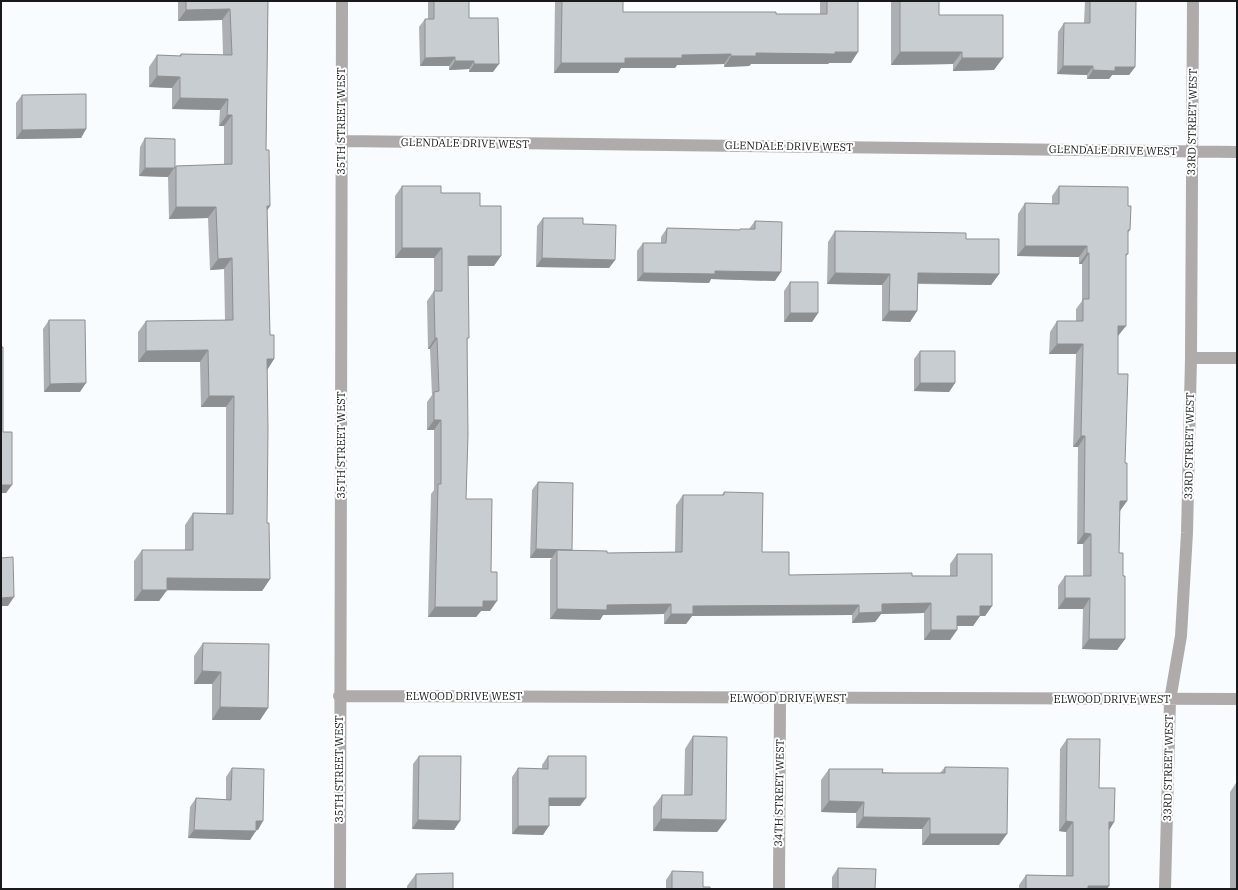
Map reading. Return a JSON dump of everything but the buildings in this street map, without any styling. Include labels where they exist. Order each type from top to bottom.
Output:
[{"type":"street","name":"35TH STREET WEST","points":[[340,889],[339,696],[342,1]]},
{"type":"street","name":"33RD STREET WEST","points":[[1165,889],[1170,700],[1182,636],[1187,533],[1191,358],[1193,1]]},
{"type":"street","name":"GLENDALE DRIVE WEST","points":[[342,141],[1237,152]]},
{"type":"street","points":[[1191,358],[1237,358]]},
{"type":"street","name":"ELWOOD DRIVE WEST","points":[[339,696],[1170,700],[1237,699]]},
{"type":"street","name":"34TH STREET WEST","points":[[778,889],[780,698]]}]
